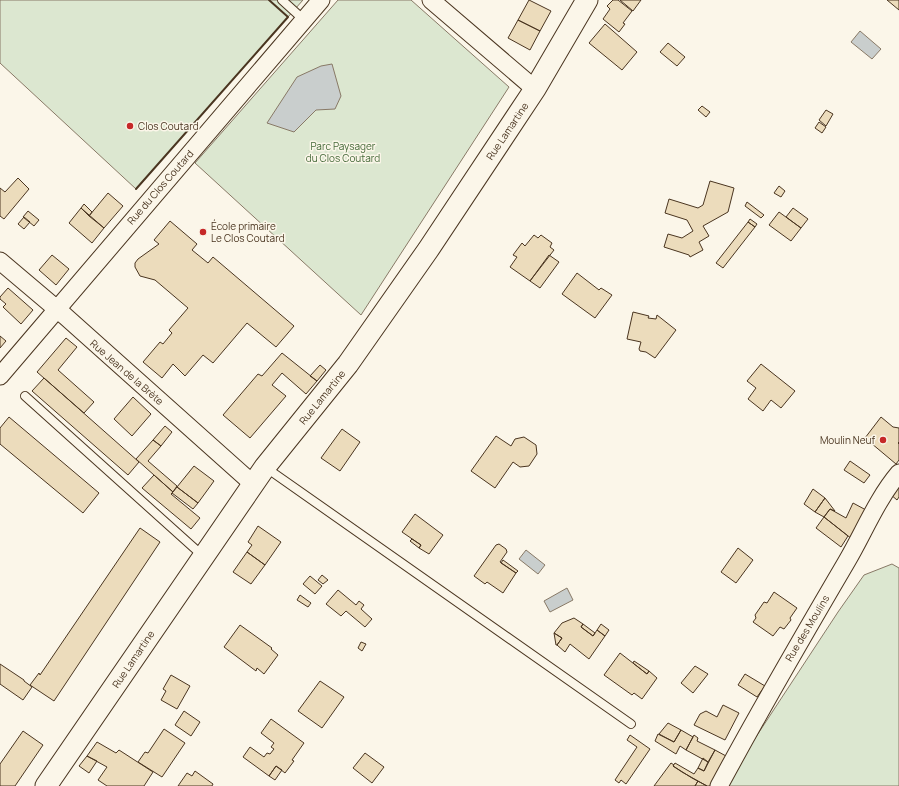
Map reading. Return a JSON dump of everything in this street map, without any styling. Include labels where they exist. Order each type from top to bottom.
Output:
[{"type":"street","name":"Rue du Clos Coutard","points":[[0,376],[55,309],[321,0]]},
{"type":"street","points":[[431,0],[535,89]]},
{"type":"street","name":"Rue Lamartine","points":[[46,786],[259,475],[348,364],[428,250],[535,89],[587,0]]},
{"type":"street","name":"Rue Jean de la Brète","points":[[0,261],[55,309],[259,475]]},
{"type":"street","name":"Rue des Moulins","points":[[719,786],[786,664],[856,546],[887,486],[899,473]]},
{"type":"lane","points":[[282,0],[304,20]]},
{"type":"lane","points":[[25,396],[203,557]]},
{"type":"lane","points":[[259,475],[631,724]]},
{"type":"green space","name":"Clos Coutard","points":[[0,0],[303,0],[136,189],[0,63]]},
{"type":"green space","name":"Parc Paysager du Clos Coutard","points":[[338,0],[411,0],[509,87],[361,315],[195,163]]},
{"type":"green space","points":[[892,564],[899,568],[899,786],[727,786],[746,752],[864,575]]},
{"type":"shaded area","points":[[860,31],[881,49],[872,59],[851,42]]},
{"type":"shaded area","points":[[332,64],[341,96],[335,109],[316,110],[294,132],[267,123],[297,77],[321,66]]},
{"type":"shaded area","points":[[526,550],[545,565],[538,574],[519,559]]},
{"type":"shaded area","points":[[567,588],[573,600],[550,612],[544,601]]},
{"type":"building","points":[[529,0],[551,11],[540,31],[518,20]]},
{"type":"building","points":[[613,0],[618,0],[632,11],[623,23],[625,24],[619,32],[603,19],[610,9],[607,6]]},
{"type":"building","points":[[620,0],[641,0],[633,11]]},
{"type":"building","points":[[887,0],[899,0],[899,10]]},
{"type":"building","points":[[518,20],[540,31],[530,50],[508,38]]},
{"type":"building","points":[[605,24],[637,52],[622,70],[589,43]]},
{"type":"building","points":[[668,43],[685,57],[677,66],[660,52]]},
{"type":"building","points":[[702,106],[710,112],[706,117],[698,110]]},
{"type":"building","points":[[826,110],[833,114],[826,126],[819,120]]},
{"type":"building","points":[[819,122],[826,127],[822,133],[815,128]]},
{"type":"building","points":[[18,178],[29,189],[4,219],[0,216],[0,188],[5,192]]},
{"type":"building","points":[[710,181],[734,188],[728,212],[703,226],[709,236],[699,242],[703,250],[690,257],[689,255],[664,247],[668,234],[682,238],[693,231],[687,220],[665,213],[669,199],[698,208],[703,205]]},
{"type":"building","points":[[779,186],[785,191],[781,197],[774,193]]},
{"type":"building","points":[[108,193],[123,206],[104,228],[89,216]]},
{"type":"building","points":[[747,202],[764,215],[761,218],[745,206]]},
{"type":"building","points":[[84,204],[92,212],[89,216],[81,208]]},
{"type":"building","points":[[81,208],[104,228],[92,243],[69,223]]},
{"type":"building","points":[[793,208],[808,219],[801,228],[786,217]]},
{"type":"building","points":[[28,211],[39,220],[34,226],[23,217]]},
{"type":"building","points":[[779,212],[801,228],[791,241],[769,225]]},
{"type":"building","points":[[24,217],[30,222],[24,229],[18,224]]},
{"type":"building","points":[[750,219],[757,224],[755,227],[748,222]]},
{"type":"building","points":[[170,221],[197,244],[192,250],[208,263],[213,257],[294,326],[276,347],[247,323],[213,363],[203,355],[185,376],[173,364],[162,378],[143,362],[160,342],[163,344],[172,333],[169,330],[188,308],[155,280],[140,276],[135,267],[135,263],[138,259],[159,244],[154,240]]},
{"type":"building","points":[[748,222],[755,227],[723,268],[716,263]]},
{"type":"building","points":[[534,235],[538,238],[541,235],[552,243],[550,247],[554,250],[530,281],[510,267],[517,257],[513,255],[522,243],[525,246]]},
{"type":"building","points":[[52,255],[69,269],[56,285],[39,270]]},
{"type":"building","points":[[549,255],[559,262],[540,288],[530,281]]},
{"type":"building","points":[[577,273],[599,290],[601,288],[612,295],[595,318],[562,294]]},
{"type":"building","points":[[8,288],[33,310],[21,324],[3,307],[6,304],[0,299]]},
{"type":"building","points":[[633,312],[649,316],[648,318],[656,319],[657,315],[676,330],[655,358],[646,352],[640,351],[639,349],[641,342],[627,339]]},
{"type":"building","points":[[0,336],[6,341],[0,348]]},
{"type":"building","points":[[66,338],[77,347],[58,370],[94,402],[84,413],[37,372]]},
{"type":"building","points":[[282,353],[317,381],[306,394],[282,373],[272,385],[286,396],[250,438],[223,415],[258,374],[262,376]]},
{"type":"building","points":[[761,364],[795,391],[781,408],[771,400],[763,411],[748,399],[756,388],[747,381]]},
{"type":"building","points":[[320,365],[326,370],[317,381],[310,376]]},
{"type":"building","points":[[44,378],[139,462],[128,475],[32,391]]},
{"type":"building","points":[[133,397],[151,414],[132,436],[114,419]]},
{"type":"building","points":[[9,417],[99,493],[83,513],[0,444],[0,428]]},
{"type":"building","name":"Moulin Neuf","points":[[881,417],[893,427],[899,428],[899,460],[896,464],[865,438]]},
{"type":"building","points":[[165,426],[172,432],[161,446],[153,440]]},
{"type":"building","points":[[342,429],[360,442],[340,471],[321,458]]},
{"type":"building","points":[[496,436],[511,446],[515,439],[524,437],[536,445],[537,454],[529,466],[520,467],[513,462],[495,488],[471,471]]},
{"type":"building","points":[[153,440],[161,446],[148,461],[177,486],[173,492],[136,459]]},
{"type":"building","points":[[850,461],[870,475],[864,483],[844,470]]},
{"type":"building","points":[[194,466],[214,481],[198,503],[177,487]]},
{"type":"building","points":[[154,475],[173,492],[171,494],[200,518],[191,529],[142,488]]},
{"type":"building","points":[[899,484],[899,497],[897,500],[890,494]]},
{"type":"building","points":[[177,487],[198,503],[193,509],[172,493]]},
{"type":"building","points":[[813,489],[825,498],[815,512],[804,504]]},
{"type":"building","points":[[825,498],[835,511],[830,509],[824,517],[815,512]]},
{"type":"building","points":[[853,503],[866,510],[852,539],[824,517],[830,509],[846,518]]},
{"type":"building","points":[[415,514],[443,535],[429,554],[419,548],[421,545],[402,532]]},
{"type":"building","points":[[824,517],[848,536],[841,547],[816,528]]},
{"type":"building","points":[[258,526],[281,542],[265,565],[247,552],[252,545],[248,542]]},
{"type":"building","points":[[140,528],[160,542],[54,701],[30,685],[39,673],[40,675]]},
{"type":"building","points":[[412,539],[421,545],[419,548],[410,541]]},
{"type":"building","points":[[499,544],[506,549],[507,552],[500,562],[516,573],[503,593],[487,582],[485,584],[474,576],[496,545]]},
{"type":"building","points":[[738,548],[753,560],[736,583],[721,572]]},
{"type":"building","points":[[247,552],[265,565],[251,584],[233,572]]},
{"type":"building","points":[[503,560],[518,571],[516,573],[501,563]]},
{"type":"building","points":[[322,575],[328,580],[323,584],[318,580]]},
{"type":"building","points":[[310,576],[322,586],[315,594],[303,584]]},
{"type":"building","points":[[338,590],[356,605],[359,601],[364,605],[361,609],[372,619],[365,627],[346,611],[341,616],[326,604]]},
{"type":"building","points":[[774,592],[797,608],[790,618],[791,620],[784,629],[780,627],[773,636],[753,622],[756,618],[755,615],[764,602],[767,603]]},
{"type":"building","points":[[300,595],[311,603],[308,607],[297,600]]},
{"type":"building","points":[[574,618],[583,624],[581,627],[593,636],[597,630],[605,636],[589,659],[570,644],[565,652],[557,645],[562,638],[554,633],[562,623]]},
{"type":"building","points":[[583,624],[595,633],[593,636],[581,627]]},
{"type":"building","points":[[601,624],[609,630],[605,636],[597,630]]},
{"type":"building","points":[[240,625],[272,648],[271,649],[278,655],[264,674],[257,668],[256,671],[224,647]]},
{"type":"building","points":[[554,633],[562,638],[557,645],[556,645]]},
{"type":"building","points":[[361,642],[366,644],[362,651],[358,648]]},
{"type":"building","points":[[620,653],[647,674],[649,671],[657,678],[642,699],[634,693],[632,695],[604,675]]},
{"type":"building","points":[[634,661],[649,671],[647,674],[633,663]]},
{"type":"building","points":[[0,664],[32,687],[23,700],[0,684]]},
{"type":"building","points":[[695,666],[708,674],[693,693],[681,683]]},
{"type":"building","points":[[745,674],[765,686],[757,697],[738,685]]},
{"type":"building","points":[[171,675],[190,686],[177,709],[161,700],[166,691],[163,689]]},
{"type":"building","points":[[320,681],[344,697],[322,728],[298,711]]},
{"type":"building","points":[[723,705],[739,713],[725,740],[694,725],[700,714],[706,711],[717,717]]},
{"type":"building","points":[[184,711],[200,722],[191,736],[175,725]]},
{"type":"building","points":[[271,719],[304,743],[285,773],[276,766],[269,776],[243,757],[250,747],[264,757],[267,753],[270,754],[274,749],[271,747],[274,743],[261,733]]},
{"type":"building","points":[[668,723],[681,730],[674,742],[659,734]]},
{"type":"building","points":[[164,729],[185,743],[162,777],[138,762],[145,752],[148,753]]},
{"type":"building","points":[[681,730],[693,737],[686,750],[680,746],[676,754],[655,741],[658,734],[674,742]]},
{"type":"building","points":[[23,731],[43,745],[15,786],[0,786],[0,764]]},
{"type":"building","points":[[630,735],[650,749],[626,784],[621,780],[619,783],[615,780],[637,747],[627,740]]},
{"type":"building","points":[[694,735],[698,738],[697,741],[715,750],[708,762],[686,750]]},
{"type":"building","points":[[97,742],[116,753],[119,750],[153,772],[144,786],[107,786],[98,780],[107,767],[87,756]]},
{"type":"building","points":[[715,750],[726,756],[710,786],[707,786],[692,778],[673,766],[675,763],[694,774],[698,768],[704,771]]},
{"type":"building","points":[[365,753],[384,767],[372,783],[353,768]]},
{"type":"building","points":[[87,756],[97,761],[89,773],[79,766]]},
{"type":"building","points":[[703,758],[708,762],[704,771],[698,768]]},
{"type":"building","points":[[671,763],[682,772],[698,781],[695,786],[654,786]]},
{"type":"building","points":[[276,766],[282,770],[275,780],[269,776]]},
{"type":"building","points":[[195,771],[213,784],[212,786],[178,786],[187,773],[192,776]]},
{"type":"building","points":[[698,781],[707,786],[695,786]]},
{"type":"wall","points":[[136,189],[288,17],[269,0]]},
{"type":"place","name":"Clos Coutard","points":[[130,126]]},
{"type":"place","name":"École primaire Le Clos Coutard","points":[[203,232]]},
{"type":"place","name":"Moulin Neuf","points":[[883,440]]}]
